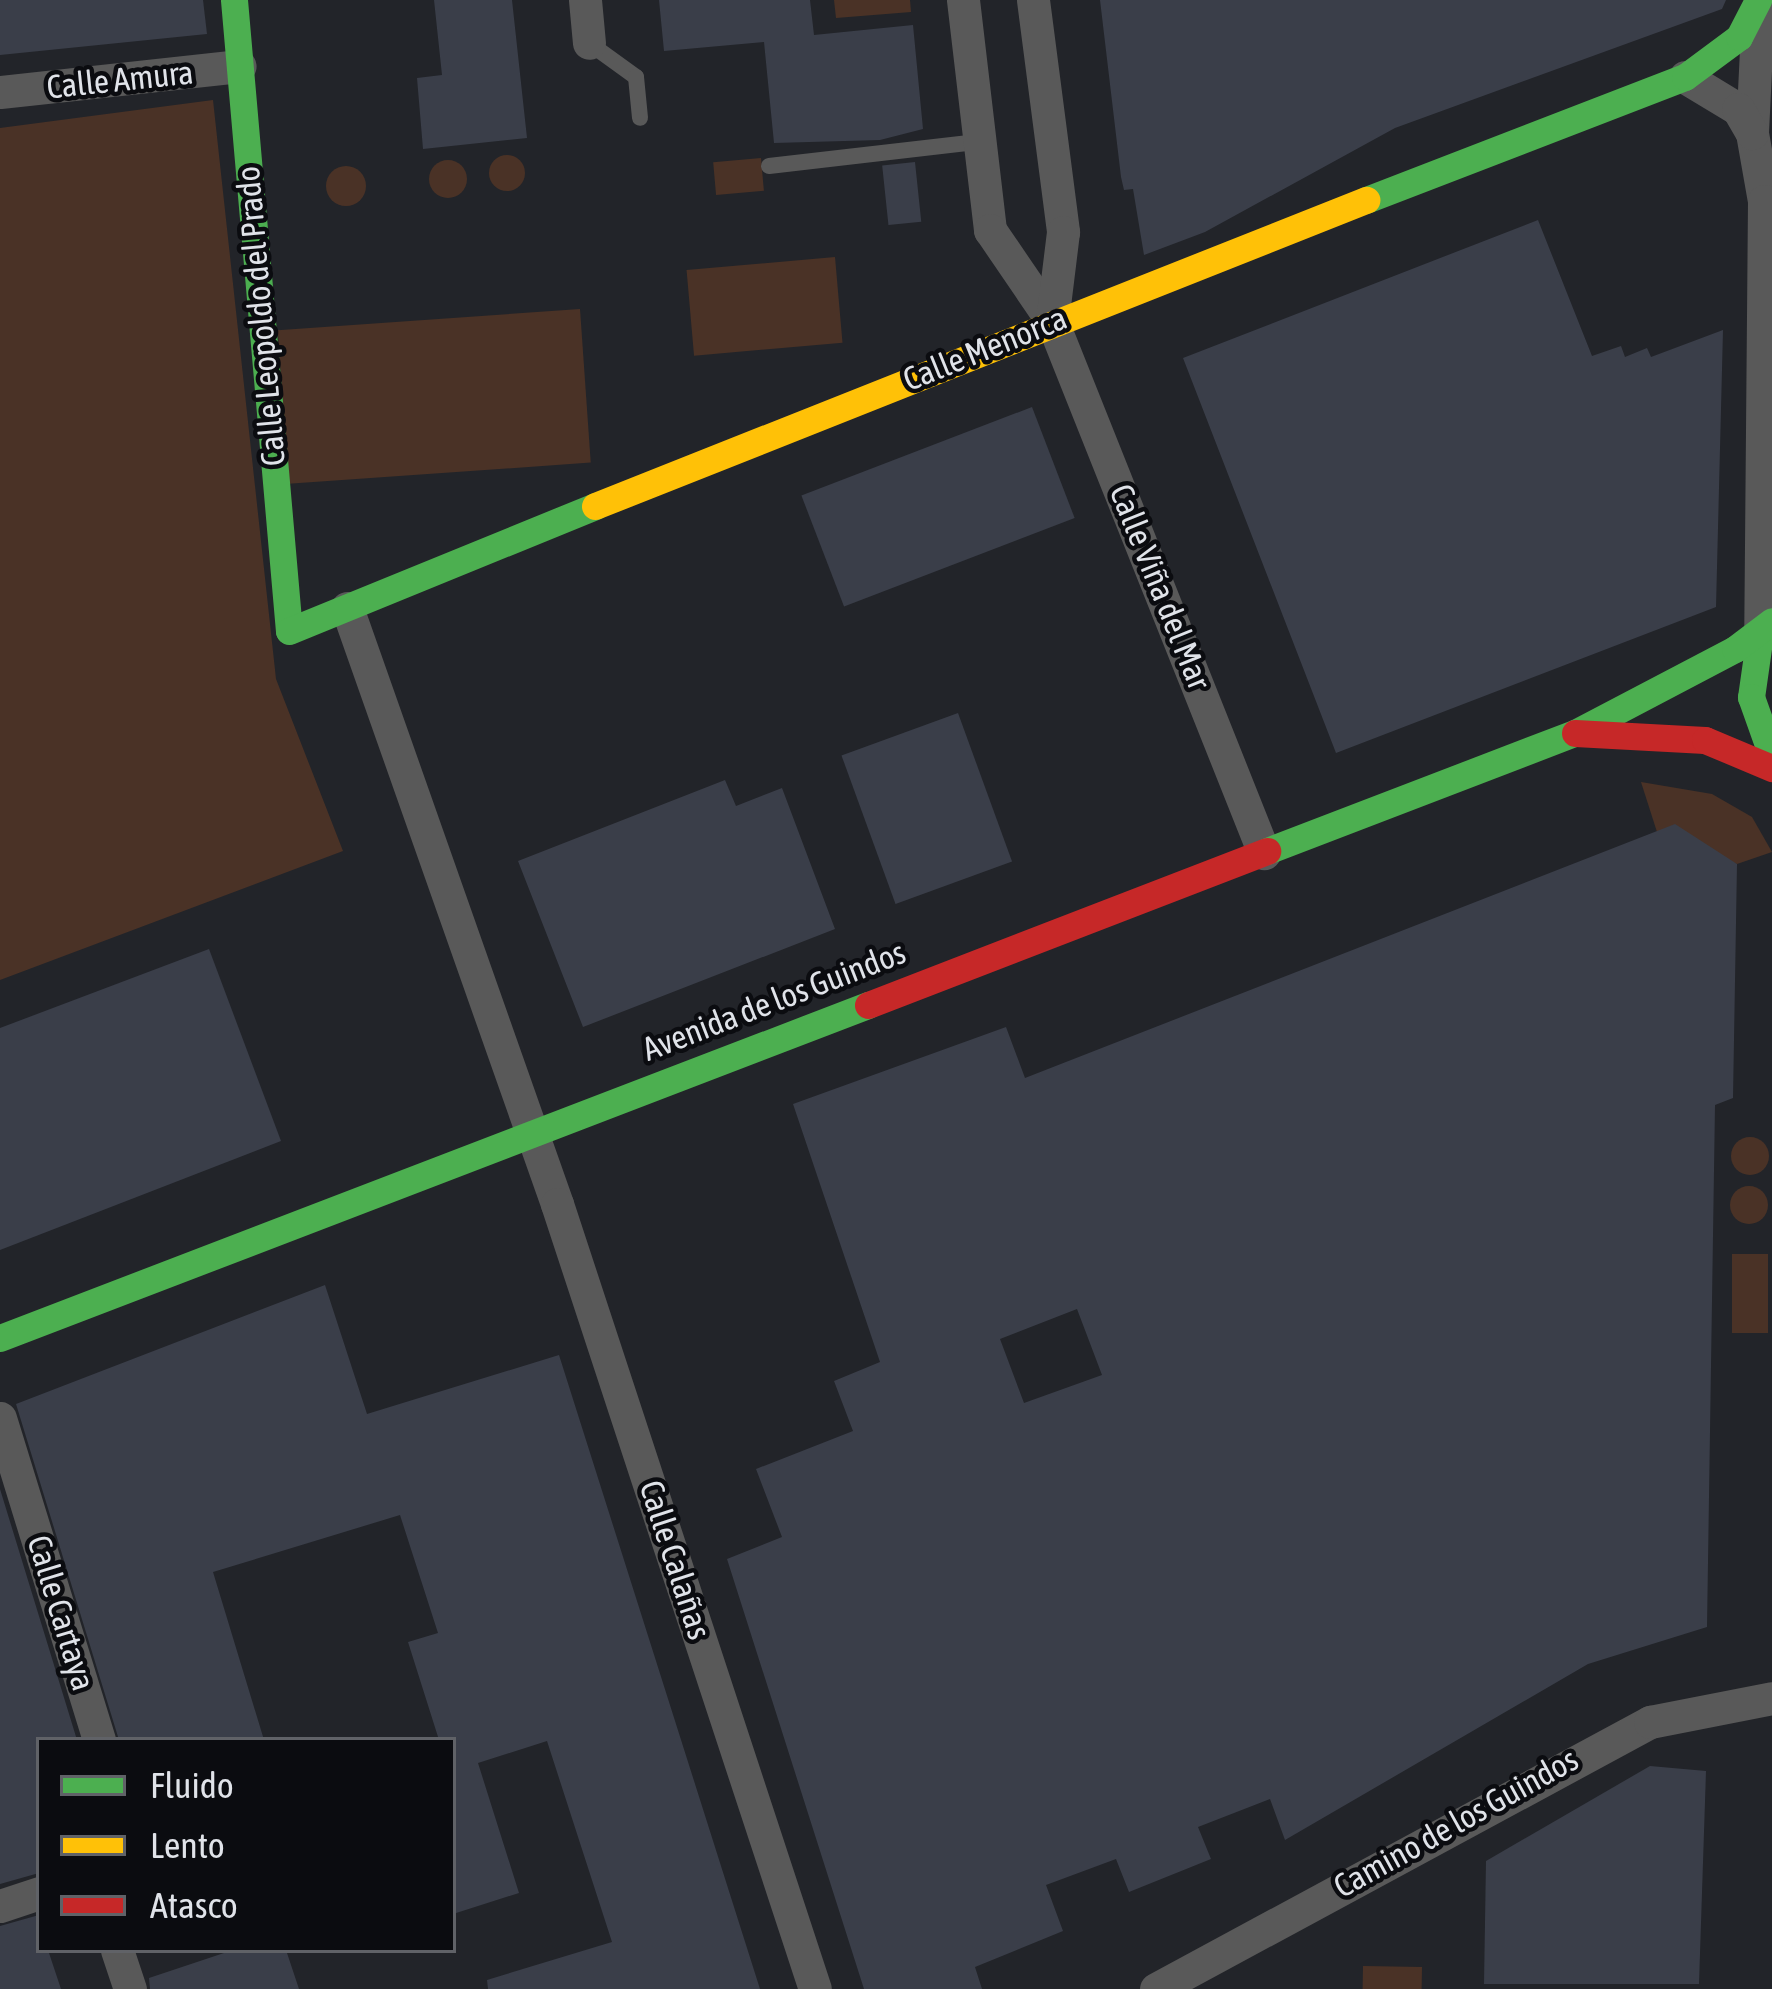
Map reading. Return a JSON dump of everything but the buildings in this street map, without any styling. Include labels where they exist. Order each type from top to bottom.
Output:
[{"type":"street","name":"Calle Leopoldo del Prado","points":[[234,0],[289,631]]},
{"type":"street","points":[[585,0],[589,43]]},
{"type":"street","name":"Calle Viña del Mar","points":[[963,0],[990,230],[1052,321],[1264,853]]},
{"type":"street","name":"Calle Viña del Mar","points":[[1034,0],[1063,232],[1052,321]]},
{"type":"street","points":[[1758,1],[1752,133],[1764,201],[1766,627],[1751,697],[1772,756]]},
{"type":"street","name":"Calle Menorca","points":[[289,631],[1052,321],[1685,77],[1739,37],[1758,1]]},
{"type":"street","name":"Calle Amura","points":[[0,92],[240,66]]},
{"type":"street","points":[[1685,77],[1738,109],[1752,133]]},
{"type":"street","points":[[347,608],[533,1132]]},
{"type":"street","name":"Avenida de los Guindos","points":[[0,1338],[1575,734],[1766,627]]},
{"type":"street","name":"Avenida de los Guindos","points":[[1575,734],[1718,742],[1772,768]]},
{"type":"street","name":"Calle Calañas","points":[[533,1132],[815,1989]]},
{"type":"street","name":"Calle Cartaya","points":[[0,1418],[98,1737]]},
{"type":"street","name":"Camino de los Guindos","points":[[1156,1989],[1600,1745],[1650,1722],[1772,1698]]},
{"type":"street","points":[[0,1906],[36,1895]]},
{"type":"street","points":[[118,1953],[130,1989]]},
{"type":"lane","points":[[589,43],[636,77],[640,118]]},
{"type":"lane","points":[[769,166],[978,142]]},
{"type":"shaded area","points":[[834,0],[910,0],[911,12],[836,18]]},
{"type":"shaded area","points":[[213,100],[276,679],[343,851],[0,980],[0,128]]},
{"type":"shaded area","points":[[507,155],[520,160],[525,173],[520,186],[507,191],[494,186],[489,173],[494,160]]},
{"type":"shaded area","points":[[761,158],[764,191],[716,195],[713,162]]},
{"type":"shaded area","points":[[448,160],[461,166],[467,179],[461,192],[448,198],[435,192],[429,179],[435,166]]},
{"type":"shaded area","points":[[346,166],[360,172],[366,186],[360,200],[346,206],[332,200],[326,186],[332,172]]},
{"type":"shaded area","points":[[835,257],[842,343],[694,356],[687,270]]},
{"type":"shaded area","points":[[580,309],[591,463],[288,484],[278,330]]},
{"type":"shaded area","points":[[1641,782],[1712,794],[1752,817],[1772,852],[1737,864],[1657,832]]},
{"type":"shaded area","points":[[1750,1137],[1764,1142],[1769,1156],[1764,1170],[1750,1175],[1736,1170],[1731,1156],[1736,1142]]},
{"type":"shaded area","points":[[1749,1186],[1763,1191],[1768,1205],[1763,1219],[1749,1224],[1735,1219],[1730,1205],[1735,1191]]},
{"type":"shaded area","points":[[1732,1254],[1768,1254],[1768,1333],[1732,1333]]},
{"type":"shaded area","points":[[1363,1966],[1422,1967],[1422,1989],[1363,1989]]},
{"type":"traffic: fast","points":[[234,0],[289,631],[595,506]]},
{"type":"traffic: fast","points":[[1366,200],[1685,77],[1739,37],[1758,0]]},
{"type":"traffic: fast","points":[[1267,851],[1575,733],[1735,649],[1772,621]]},
{"type":"traffic: fast","points":[[1760,634],[1751,697],[1772,756]]},
{"type":"traffic: fast","points":[[0,1338],[868,1005]]},
{"type":"traffic: slow","points":[[595,506],[1366,200]]},
{"type":"traffic: jam","points":[[1575,733],[1705,740],[1772,768]]},
{"type":"traffic: jam","points":[[868,1005],[1267,851]]}]
